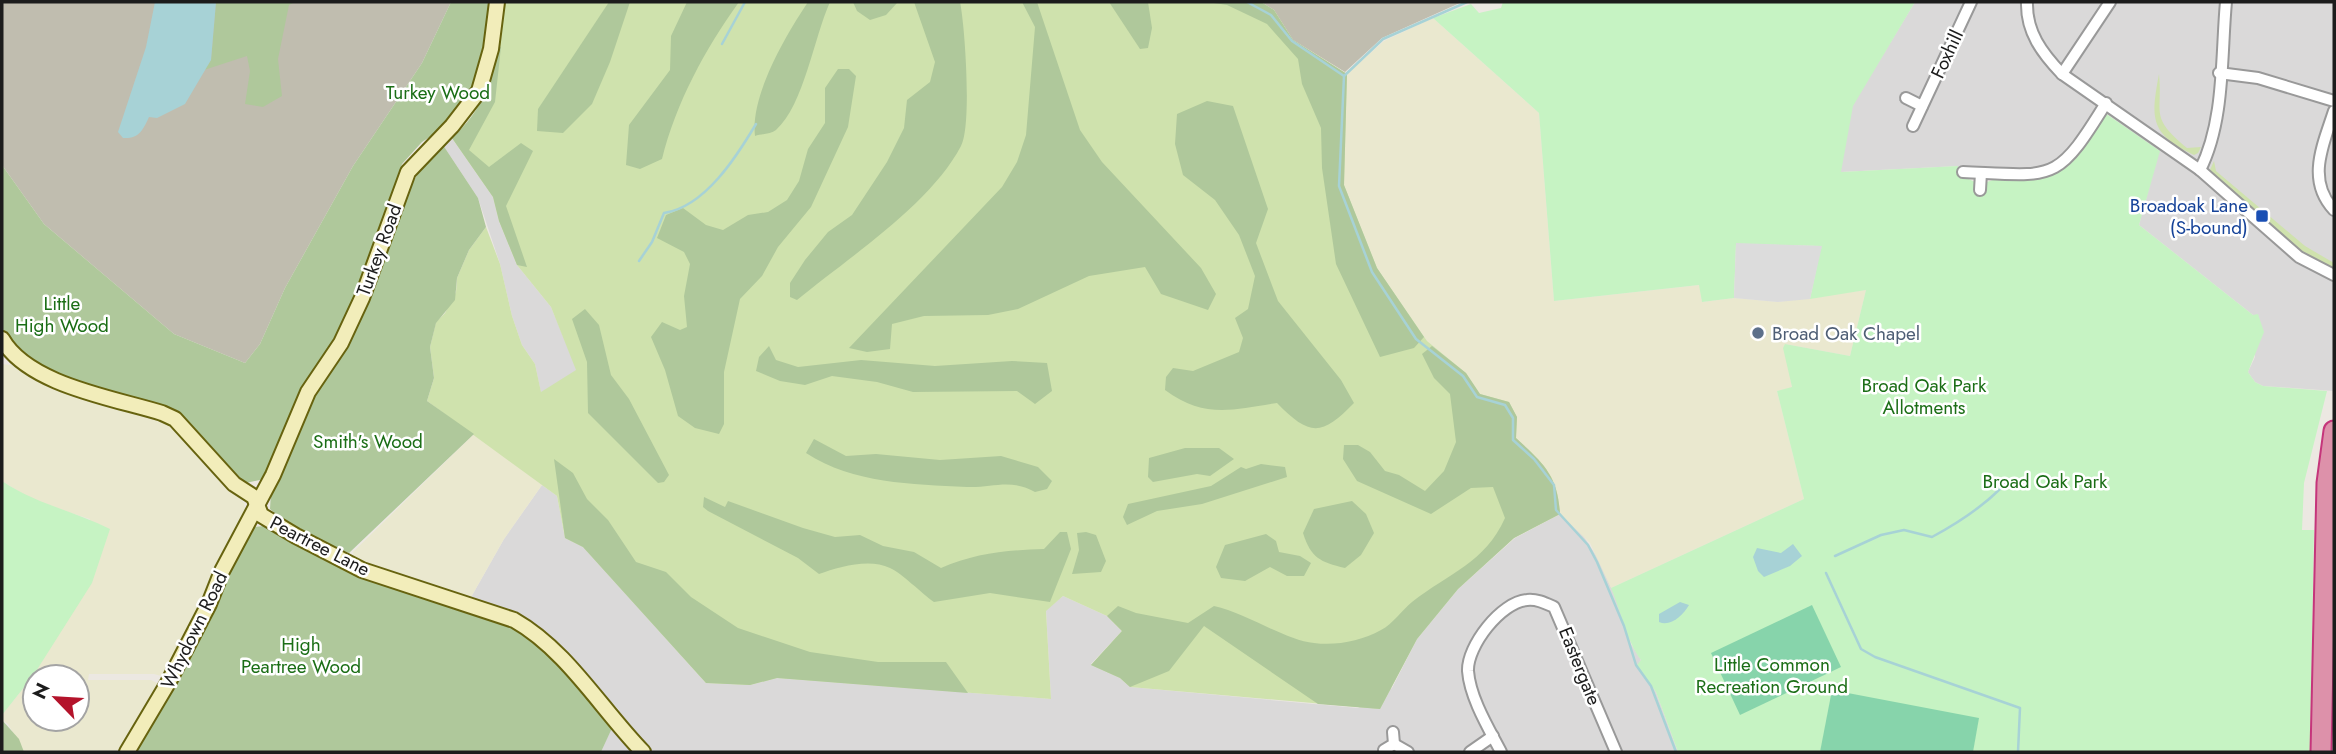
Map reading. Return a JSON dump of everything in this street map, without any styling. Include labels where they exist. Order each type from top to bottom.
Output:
[{"type":"highway","points":[[2321,752],[2327,483],[2334,431]]},
{"type":"street","name":"Turkey Road","points":[[257,505],[308,392],[341,343],[362,298],[408,172],[452,126],[480,91],[491,49],[497,2]]},
{"type":"street","name":"Foxhill","points":[[1913,126],[1971,2]]},
{"type":"street","points":[[2027,2],[2031,31],[2045,56],[2062,74],[2144,128],[2200,170],[2299,257],[2334,275]]},
{"type":"street","points":[[2062,74],[2110,2]]},
{"type":"street","points":[[2200,170],[2213,138],[2227,2]]},
{"type":"street","points":[[2219,73],[2258,78],[2334,101]]},
{"type":"street","points":[[1906,98],[1922,106]]},
{"type":"street","points":[[1963,172],[2030,175],[2053,170],[2079,147],[2106,103]]},
{"type":"street","points":[[2334,111],[2317,168],[2319,185],[2334,210]]},
{"type":"street","points":[[1980,190],[1981,173]]},
{"type":"street","name":"Peartree Lane","points":[[2,339],[10,354],[48,378],[175,419],[234,484],[254,497],[261,515],[362,570],[514,620],[526,627],[565,663],[643,752]]},
{"type":"street","name":"Whydown Road","points":[[127,752],[169,683],[257,505]]},
{"type":"street","name":"Eastergate","points":[[1501,752],[1469,681],[1469,657],[1481,633],[1512,605],[1526,600],[1541,601],[1554,607],[1616,752]]},
{"type":"street","points":[[1394,732],[1389,747],[1408,752]]},
{"type":"street","points":[[1470,752],[1493,736]]},
{"type":"shaded area","points":[[2,2],[451,2],[422,63],[353,166],[285,288],[260,344],[245,363],[174,334],[44,224],[2,165]]},
{"type":"shaded area","points":[[1261,2],[1462,2],[1382,38],[1345,72],[1293,40],[1274,10]]},
{"type":"shaded area","points":[[1915,2],[2334,2],[2334,391],[2263,386],[2255,382],[2248,372],[2255,357],[2253,315],[2139,225],[2159,151],[2098,108],[2063,159],[2031,171],[1958,166],[1840,172],[1852,106]]},
{"type":"shaded area","points":[[1433,18],[1539,113],[1554,301],[1700,285],[1702,302],[1734,298],[1778,302],[1866,290],[1850,356],[1785,344],[1792,388],[1777,391],[1804,499],[1611,588],[1590,543],[1560,514],[1559,501],[1536,457],[1516,438],[1517,417],[1509,403],[1480,394],[1466,373],[1427,341],[1377,268],[1344,185],[1347,74],[1384,41]]},
{"type":"shaded area","points":[[452,138],[493,197],[499,221],[517,265],[551,307],[577,370],[541,393],[535,364],[522,345],[512,316],[500,264],[478,198],[443,145]]},
{"type":"shaded area","points":[[1736,243],[1822,246],[1810,299],[1778,302],[1734,298]]},
{"type":"shaded area","points":[[2,364],[11,365],[46,383],[172,424],[244,503],[246,514],[222,555],[205,602],[165,677],[154,674],[91,674],[91,663],[41,663],[53,643],[90,519],[36,502],[2,481]]},
{"type":"shaded area","points":[[474,434],[542,485],[504,539],[470,599],[379,570],[354,558],[353,552]]},
{"type":"shaded area","points":[[542,485],[557,496],[565,538],[583,546],[706,683],[750,685],[777,678],[1051,699],[1046,610],[1063,596],[1107,616],[1122,631],[1091,664],[1120,678],[1130,687],[1358,708],[1392,688],[1417,639],[1458,589],[1515,538],[1560,514],[1581,532],[1599,560],[1625,619],[1631,644],[1641,660],[1638,665],[1656,692],[1678,752],[601,752],[619,710],[565,652],[528,618],[470,599],[504,539]]},
{"type":"shaded area","points":[[91,680],[151,680],[161,685],[119,752],[24,752],[8,724],[2,720],[2,715],[21,691],[21,733],[91,733]]},
{"type":"green space","points":[[216,2],[295,2],[289,5],[278,59],[282,96],[263,107],[245,104],[250,71],[247,56],[204,70],[211,60]]},
{"type":"green space","name":"Little High Wood","points":[[451,2],[493,2],[474,88],[443,128],[422,142],[402,164],[366,275],[333,345],[288,425],[264,479],[241,484],[165,407],[62,377],[17,352],[2,329],[2,165],[44,224],[174,334],[245,363],[260,344],[285,288],[353,166],[422,63]]},
{"type":"green space","points":[[503,2],[1261,2],[1274,10],[1293,40],[1347,74],[1344,185],[1377,268],[1427,341],[1466,373],[1480,394],[1509,402],[1517,417],[1516,438],[1534,455],[1552,479],[1560,514],[1514,538],[1458,589],[1417,639],[1380,709],[1130,687],[1120,678],[1091,665],[1122,631],[1107,616],[1063,596],[1046,611],[1051,699],[777,678],[750,685],[706,683],[583,547],[565,538],[557,496],[427,401],[434,378],[430,347],[436,322],[445,313],[456,292],[457,278],[469,250],[486,227],[500,264],[512,316],[522,345],[535,364],[541,392],[576,370],[551,307],[517,265],[499,221],[493,197],[452,138],[477,108],[491,76]]},
{"type":"green space","points":[[609,2],[630,2],[610,62],[592,104],[563,133],[537,131],[538,109]]},
{"type":"green space","points":[[687,2],[739,2],[693,77],[675,117],[662,159],[640,169],[626,165],[629,125],[670,70],[671,36]]},
{"type":"green space","points":[[808,2],[830,2],[801,88],[786,119],[776,130],[755,136],[758,103],[771,66]]},
{"type":"green space","points":[[853,2],[898,2],[886,15],[870,20],[857,11]]},
{"type":"green space","points":[[914,2],[960,2],[967,98],[961,146],[947,168],[909,210],[797,300],[790,297],[790,283],[828,232],[852,215],[887,162],[904,128],[907,100],[930,82],[935,62]]},
{"type":"green space","points":[[1022,2],[1037,2],[1080,130],[1102,162],[1201,268],[1216,294],[1208,310],[1161,294],[1145,267],[1089,276],[1018,309],[988,315],[924,316],[892,324],[890,349],[867,352],[849,348],[1002,187],[1017,162],[1026,135],[1035,27]]},
{"type":"green space","points":[[1109,2],[1148,2],[1152,28],[1148,48],[1140,49]]},
{"type":"green space","points":[[1207,2],[1261,2],[1274,10],[1293,40],[1347,74],[1344,185],[1377,268],[1424,337],[1414,348],[1380,357],[1336,264],[1322,168],[1321,128],[1302,84],[1298,59],[1267,24],[1227,5]]},
{"type":"green space","name":"Broad Oak Park","points":[[1503,2],[1915,2],[1853,106],[1841,172],[1958,166],[1962,176],[1975,182],[1975,190],[1984,192],[1987,182],[1992,180],[2044,178],[2056,174],[2084,147],[2105,113],[2160,151],[2139,225],[2253,315],[2258,314],[2264,332],[2248,372],[2255,382],[2263,386],[2327,391],[2304,483],[2302,530],[2314,530],[2310,752],[1678,752],[1656,692],[1637,665],[1641,660],[1611,588],[1804,499],[1777,391],[1792,387],[1783,348],[1785,344],[1850,356],[1866,290],[1810,299],[1821,246],[1736,244],[1734,298],[1702,302],[1699,285],[1554,301],[1539,113],[1433,18],[1471,4],[1479,13],[1501,8]]},
{"type":"green space","points":[[496,44],[501,47],[495,102],[469,150],[489,167],[521,143],[533,151],[506,206],[527,267],[517,265],[499,221],[493,197],[452,138],[472,117],[484,96]]},
{"type":"green space","points":[[838,69],[849,69],[856,76],[848,127],[811,207],[778,247],[762,276],[740,299],[724,372],[724,424],[719,434],[695,428],[678,416],[665,370],[651,337],[662,322],[680,330],[687,327],[684,296],[690,264],[684,252],[657,238],[666,215],[683,208],[706,225],[723,230],[748,215],[768,212],[787,200],[799,181],[808,149],[825,123],[825,88]]},
{"type":"green space","points":[[2159,74],[2162,121],[2187,148],[2201,147],[2194,155],[2168,140],[2157,123],[2155,102]]},
{"type":"green space","points":[[1207,101],[1233,106],[1268,209],[1256,243],[1278,301],[1341,380],[1354,403],[1333,422],[1324,426],[1307,427],[1277,403],[1232,410],[1206,409],[1179,399],[1165,390],[1166,377],[1173,368],[1193,371],[1239,352],[1243,338],[1235,318],[1248,309],[1255,276],[1239,235],[1215,200],[1183,175],[1175,144],[1177,114]]},
{"type":"green space","name":"Smith's Wood","points":[[443,145],[478,198],[486,227],[469,250],[457,278],[455,300],[436,323],[430,347],[434,378],[427,401],[474,434],[349,553],[292,528],[270,509],[271,492],[406,195],[426,159]]},
{"type":"green space","points":[[2214,161],[2216,171],[2305,246],[2334,263],[2334,269],[2302,254],[2213,174],[2210,170]]},
{"type":"green space","points":[[585,309],[599,325],[611,375],[629,399],[669,475],[664,482],[658,483],[588,413],[587,362],[572,319]]},
{"type":"green space","points":[[769,346],[776,360],[798,367],[861,360],[935,366],[1012,361],[1047,363],[1052,391],[1035,404],[1017,391],[913,392],[877,382],[832,376],[805,385],[780,381],[756,371],[759,357]]},
{"type":"green space","points":[[1432,346],[1466,373],[1480,394],[1509,402],[1517,417],[1516,438],[1534,455],[1552,479],[1560,514],[1514,538],[1458,589],[1417,639],[1380,709],[1318,704],[1204,626],[1169,671],[1130,687],[1120,678],[1091,665],[1122,631],[1107,616],[1118,606],[1136,613],[1188,623],[1214,606],[1303,641],[1322,644],[1348,642],[1385,627],[1412,602],[1477,557],[1497,533],[1505,518],[1493,487],[1471,488],[1431,514],[1357,481],[1343,459],[1344,445],[1358,445],[1370,452],[1385,471],[1399,475],[1425,491],[1444,471],[1456,442],[1450,394],[1434,378],[1422,354]]},
{"type":"green space","points":[[814,439],[846,456],[876,454],[940,460],[1001,456],[1038,467],[1052,481],[1047,489],[1035,492],[1017,485],[925,485],[863,477],[824,463],[806,453]]},
{"type":"green space","points":[[1185,448],[1219,448],[1234,459],[1210,476],[1197,474],[1153,482],[1148,477],[1149,458]]},
{"type":"green space","points":[[554,459],[573,473],[587,499],[608,520],[636,562],[666,572],[691,597],[738,628],[810,652],[878,662],[946,662],[968,693],[777,678],[750,685],[706,683],[583,547],[565,538]]},
{"type":"green space","points":[[1261,464],[1285,467],[1287,477],[1202,504],[1157,511],[1127,525],[1123,517],[1128,504],[1211,486],[1241,467],[1246,469]]},
{"type":"green space","points":[[2,481],[28,496],[110,529],[92,583],[41,663],[21,663],[21,691],[2,715]]},
{"type":"green space","points":[[704,497],[725,507],[728,501],[835,537],[860,535],[883,546],[914,552],[941,568],[992,553],[1044,549],[1060,532],[1067,532],[1071,549],[1050,602],[990,593],[934,602],[901,575],[882,565],[854,565],[819,574],[798,558],[708,511],[703,507]]},
{"type":"green space","points":[[1352,501],[1366,514],[1374,533],[1361,555],[1345,568],[1318,558],[1309,548],[1303,533],[1314,509]]},
{"type":"green space","name":"High Peartree Wood","points":[[264,526],[290,542],[507,623],[551,658],[612,728],[601,752],[134,752],[152,726],[183,670],[253,527]]},
{"type":"green space","points":[[1077,533],[1096,535],[1106,561],[1101,572],[1072,574],[1079,550]]},
{"type":"green space","points":[[1266,534],[1276,541],[1279,552],[1300,556],[1311,563],[1304,576],[1287,576],[1270,567],[1245,581],[1221,578],[1216,567],[1225,545]]},
{"type":"green space","name":"Little Common Recreation Ground","points":[[1812,605],[1841,667],[1740,715],[1711,653]]},
{"type":"green space","points":[[1832,690],[1979,718],[1973,752],[1820,752]]},
{"type":"green space","points":[[2,720],[19,739],[24,752],[2,752]]},
{"type":"water","points":[[155,2],[216,2],[211,60],[185,104],[157,118],[149,117],[140,133],[123,138],[118,132],[146,47]]},
{"type":"water","points":[[1793,544],[1802,556],[1790,566],[1764,577],[1758,571],[1753,557],[1757,548],[1781,553]]},
{"type":"water","points":[[1680,602],[1689,605],[1680,616],[1668,623],[1659,622],[1659,614]]},
{"type":"waterway","points":[[722,44],[745,2]]},
{"type":"waterway","points":[[1247,2],[1271,15],[1292,41],[1344,76],[1339,186],[1372,272],[1416,339],[1463,376],[1477,397],[1505,405],[1513,418],[1513,440],[1534,459],[1554,485],[1556,510],[1588,545],[1597,562],[1624,626],[1636,665],[1651,686],[1676,752]]},
{"type":"waterway","points":[[1344,76],[1383,39],[1467,2]]},
{"type":"waterway","points":[[639,261],[652,242],[664,213],[679,209],[706,191],[729,165],[756,124]]},
{"type":"waterway","points":[[1835,556],[1881,535],[1904,530],[1932,537],[1985,503],[2001,488]]},
{"type":"waterway","points":[[1826,573],[1861,649],[1875,657],[2020,708],[2018,752]]},
{"type":"place","name":"Broadoak Lane (S-bound)","points":[[2262,216]]},
{"type":"place","name":"Broad Oak Chapel","points":[[1758,333]]},
{"type":"park label","name":"Turkey Wood","points":[[438,92]]},
{"type":"park label","name":"Broad Oak Park Allotments","points":[[1924,396]]}]
